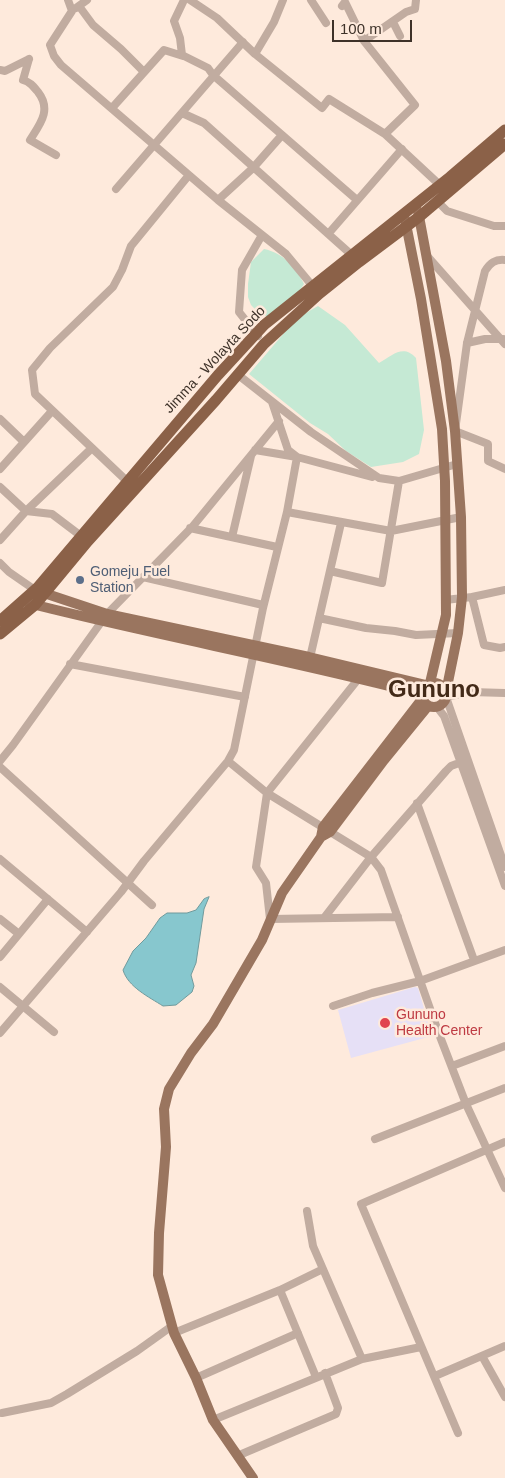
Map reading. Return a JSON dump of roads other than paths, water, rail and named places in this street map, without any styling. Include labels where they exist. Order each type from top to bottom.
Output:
[{"type":"highway","name":"Jimma - Wolayta Sodo","points":[[355,258],[407,227],[438,202],[444,189],[505,130]]},
{"type":"highway","name":"Jimma - Wolayta Sodo","points":[[0,634],[35,605],[40,592],[131,485],[218,375],[264,325],[316,290],[416,204],[444,189],[505,144]]},
{"type":"highway","name":"Jimma - Wolayta Sodo","points":[[131,485],[216,400],[264,344],[316,290]]},
{"type":"highway","name":"Jimma - Wolayta Sodo","points":[[0,621],[22,601],[40,592]]},
{"type":"main road","points":[[22,601],[309,662],[444,701],[467,597],[455,431],[446,361],[428,257],[416,204]]},
{"type":"main road","points":[[403,214],[421,299],[442,429],[444,468],[446,614],[427,696]]},
{"type":"main road","points":[[40,592],[104,617]]},
{"type":"main road","points":[[309,662],[359,678],[427,696]]},
{"type":"main road","points":[[253,1478],[213,1420],[173,1329],[158,1275],[158,1233],[166,1147],[164,1109],[167,1096],[169,1089],[191,1053],[213,1024],[262,940],[282,893],[343,807],[427,696],[440,684],[446,694]]},
{"type":"street","points":[[68,0],[144,72]]},
{"type":"street","points":[[87,0],[76,8],[50,46],[61,65],[218,200],[286,254],[316,290]]},
{"type":"street","points":[[183,56],[174,21],[184,0]]},
{"type":"street","points":[[190,0],[217,18],[255,54],[322,108],[329,99],[385,134],[444,189]]},
{"type":"street","points":[[255,54],[274,22],[283,0]]},
{"type":"street","points":[[310,0],[326,23]]},
{"type":"street","points":[[364,41],[406,12],[415,9],[416,0]]},
{"type":"street","points":[[342,6],[345,2],[352,20],[364,41],[415,105],[385,134]]},
{"type":"street","points":[[392,22],[400,36]]},
{"type":"street","points":[[116,189],[242,42]]},
{"type":"street","points":[[112,108],[164,50],[183,56],[208,68],[357,200]]},
{"type":"street","points":[[0,70],[5,71],[29,59],[22,80],[29,82],[42,98],[45,106],[40,123],[30,140],[56,155]]},
{"type":"street","points":[[182,113],[204,123],[355,258]]},
{"type":"street","points":[[218,200],[253,168],[282,135]]},
{"type":"street","points":[[329,233],[402,149]]},
{"type":"street","points":[[131,485],[34,394],[32,370],[50,348],[113,287],[131,246],[189,175]]},
{"type":"street","points":[[438,202],[446,211],[494,226],[505,226]]},
{"type":"street","points":[[262,235],[242,270],[239,312],[264,344]]},
{"type":"street","points":[[428,257],[503,341]]},
{"type":"street","points":[[505,260],[498,260],[489,264],[485,271],[467,343],[455,431],[488,444],[488,461],[505,469]]},
{"type":"street","points":[[467,343],[484,339],[503,341]]},
{"type":"street","points":[[237,374],[311,432],[379,478]]},
{"type":"street","points":[[272,402],[288,450],[297,457]]},
{"type":"street","points":[[0,469],[52,411]]},
{"type":"street","points":[[0,420],[24,442]]},
{"type":"street","points":[[0,761],[104,617],[190,528],[279,421]]},
{"type":"street","points":[[0,540],[26,511],[92,448]]},
{"type":"street","points":[[253,452],[297,457],[379,478],[399,481],[456,464]]},
{"type":"street","points":[[232,537],[253,452]]},
{"type":"street","points":[[0,1034],[128,883],[144,861],[228,761],[234,750],[263,605],[287,512],[297,457]]},
{"type":"street","points":[[330,571],[382,584],[399,481]]},
{"type":"street","points":[[0,487],[26,511],[52,514],[85,539]]},
{"type":"street","points":[[287,512],[391,531],[461,517]]},
{"type":"street","points":[[309,662],[341,523]]},
{"type":"street","points":[[190,528],[277,547]]},
{"type":"street","points":[[0,563],[9,572],[40,592]]},
{"type":"street","points":[[143,577],[263,605]]},
{"type":"street","points":[[445,600],[505,590]]},
{"type":"street","points":[[467,597],[484,645],[505,647]]},
{"type":"street","points":[[319,618],[366,628],[416,635],[458,633]]},
{"type":"street","points":[[70,664],[245,698]]},
{"type":"street","points":[[359,678],[266,793],[256,867],[266,883],[270,919],[398,917]]},
{"type":"street","points":[[505,693],[471,692],[446,694],[464,761],[505,886]]},
{"type":"street","points":[[427,696],[444,716],[464,761],[505,867]]},
{"type":"street","points":[[228,761],[266,793],[325,832],[371,857],[381,870],[466,1104],[505,1188]]},
{"type":"street","points":[[324,918],[371,857],[417,803],[446,771],[464,761]]},
{"type":"street","points":[[0,767],[152,905]]},
{"type":"street","points":[[417,803],[474,960]]},
{"type":"street","points":[[0,859],[87,932]]},
{"type":"street","points":[[0,957],[48,899]]},
{"type":"street","points":[[0,919],[19,934]]},
{"type":"street","points":[[334,1006],[420,980],[505,950]]},
{"type":"street","points":[[0,987],[54,1032]]},
{"type":"street","points":[[452,1066],[505,1046]]},
{"type":"street","points":[[375,1139],[505,1088]]},
{"type":"street","points":[[458,1433],[362,1204],[505,1142]]},
{"type":"street","points":[[307,1211],[313,1246],[362,1359]]},
{"type":"street","points":[[2,1413],[51,1403],[173,1329],[280,1290],[323,1270]]},
{"type":"street","points":[[280,1290],[316,1377]]},
{"type":"street","points":[[196,1378],[298,1333]]},
{"type":"street","points":[[435,1376],[505,1346]]},
{"type":"street","points":[[213,1420],[362,1359],[421,1347]]},
{"type":"street","points":[[482,1356],[505,1397]]},
{"type":"street","points":[[237,1456],[336,1414],[338,1408],[325,1373]]},
{"type":"water","points":[[209,897],[204,909],[196,963],[191,975],[194,986],[192,992],[176,1005],[163,1006],[129,982],[123,970],[133,951],[146,938],[160,918],[167,913],[187,913],[196,910],[204,899]]},
{"type":"place","name":"Gomeju Fuel Station","points":[[80,580]]},
{"type":"place","name":"Gununo Health Center","points":[[385,1023]]},
{"type":"district","name":"Gununo","points":[[434,690]]}]
